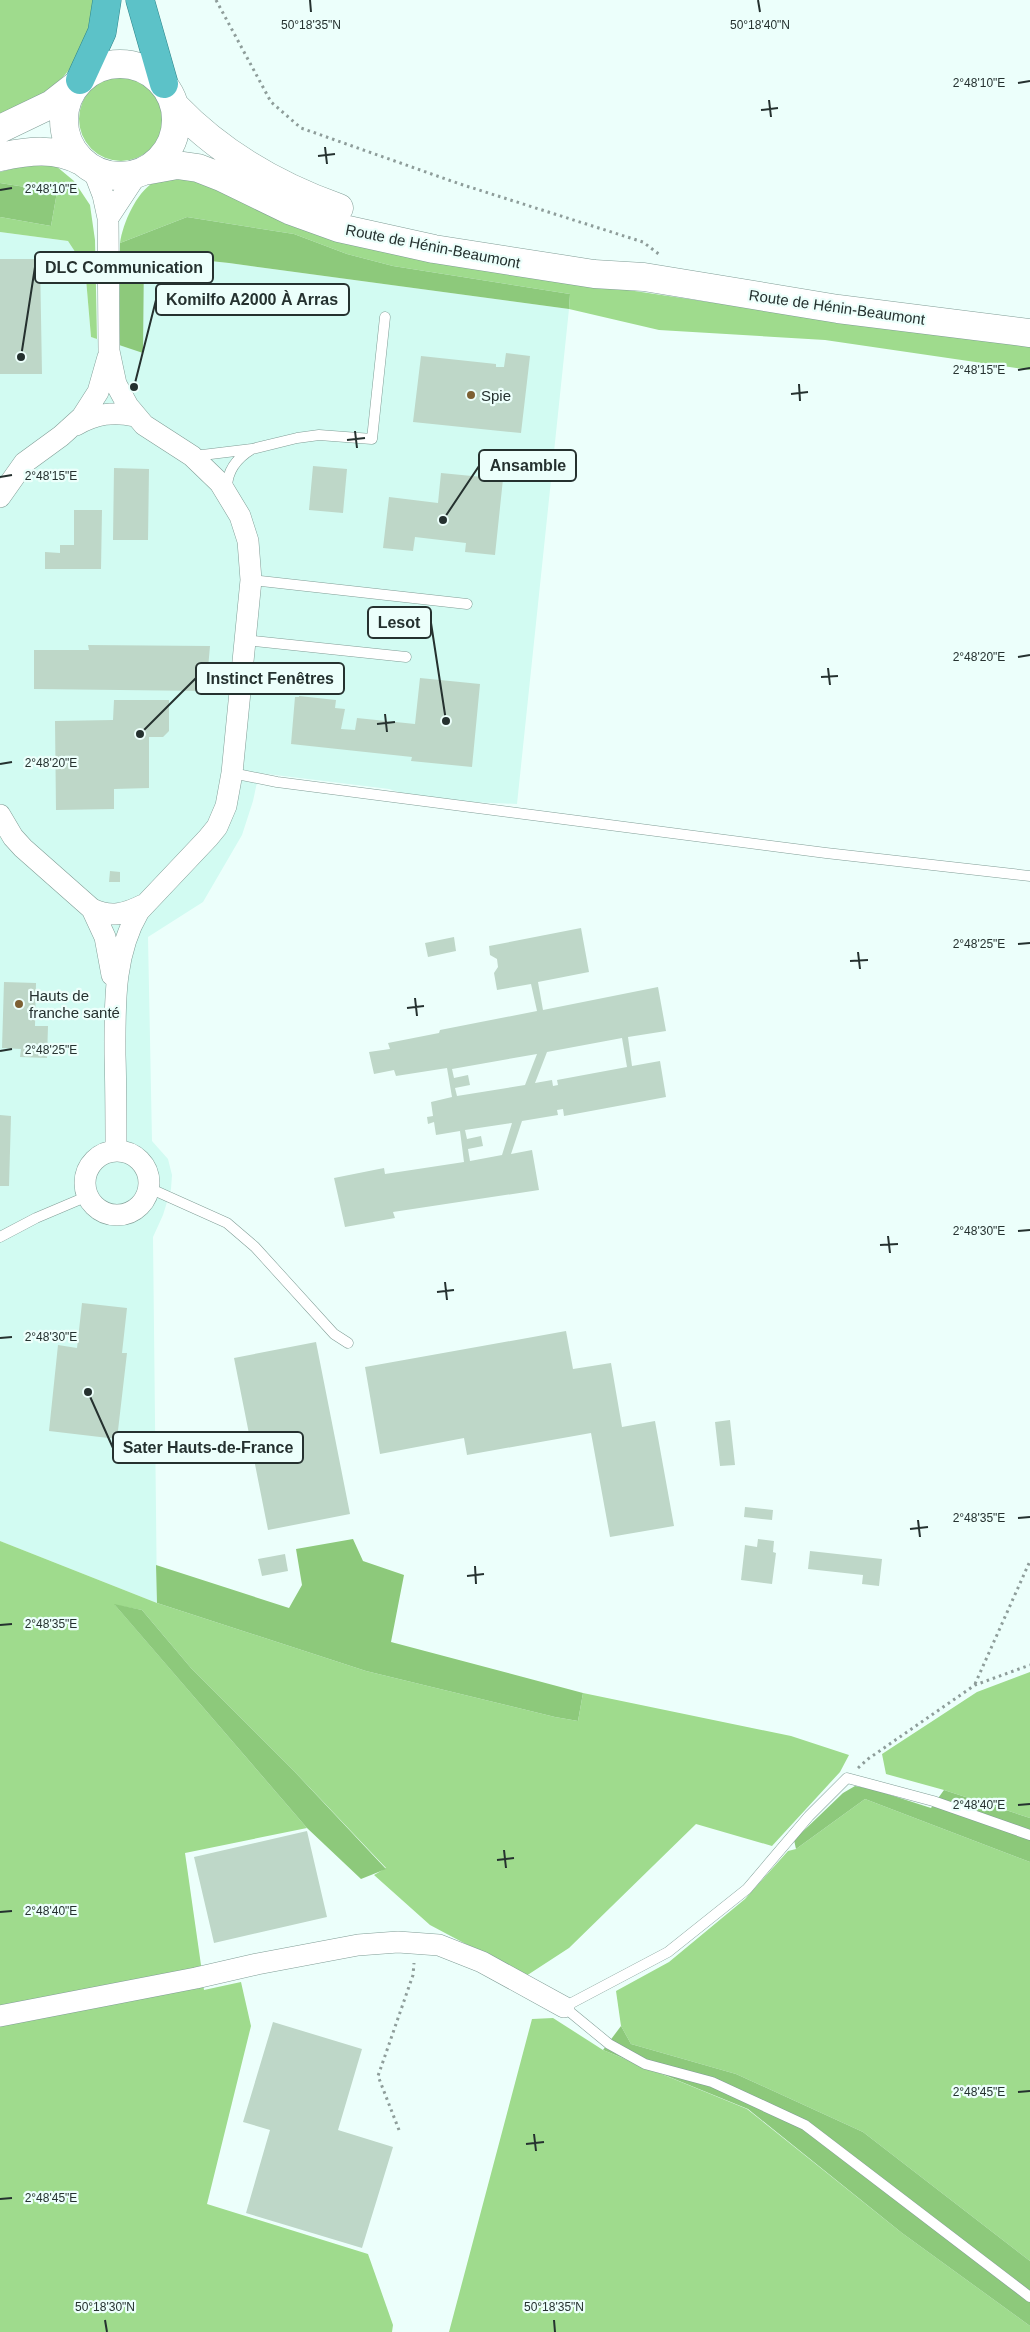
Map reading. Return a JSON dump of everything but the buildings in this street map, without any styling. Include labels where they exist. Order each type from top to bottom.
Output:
[{"type":"highway","points":[[78,83],[102,32],[107,0]]},
{"type":"highway","points":[[140,0],[169,95]]},
{"type":"main road","points":[[0,129],[52,104],[97,68],[123,63],[143,68],[169,95],[176,125],[171,144],[160,160],[140,172],[112,175],[65,154],[46,151],[0,157]]},
{"type":"main road","points":[[78,83],[66,104],[64,125],[70,145],[88,165]]},
{"type":"main road","name":"Route de Hénin-Beaumont","points":[[169,95],[198,129],[233,156],[279,183],[318,201],[386,221],[593,263],[644,277]]},
{"type":"main road","name":"Route de Hénin-Beaumont","points":[[140,172],[177,165],[198,168],[289,210],[339,228],[466,255],[594,274],[644,277],[838,309],[1030,333]]},
{"type":"street","points":[[88,165],[104,195],[108,218],[109,351],[116,384],[135,416],[155,434],[192,456],[212,474],[227,492],[240,516],[246,535],[252,580],[232,773],[226,806],[217,827],[173,876],[143,905],[132,923],[127,935],[115,990]]},
{"type":"street","points":[[108,218],[140,172]]},
{"type":"street","points":[[72,427],[82,417],[98,392],[109,351]]},
{"type":"street","points":[[0,497],[24,463],[72,427],[90,417],[104,414],[118,412],[135,416]]},
{"type":"street","points":[[0,815],[13,837],[23,848],[92,909],[108,915],[116,915],[143,905]]},
{"type":"street","points":[[92,909],[105,937],[115,990],[116,1150]]},
{"type":"street","points":[[116,1150],[131,1154],[143,1163],[148,1172],[149,1188],[140,1205],[124,1214],[104,1212],[94,1206],[88,1196],[85,1179],[88,1168],[100,1155],[116,1150]]},
{"type":"street","points":[[0,2016],[358,1945],[398,1942],[439,1945],[482,1962],[564,2007]]},
{"type":"lane","points":[[192,456],[252,449],[296,438],[320,435],[372,439],[385,317]]},
{"type":"lane","points":[[227,492],[227,483],[232,468],[242,454],[252,449]]},
{"type":"lane","points":[[252,580],[467,604]]},
{"type":"lane","points":[[245,640],[406,658]]},
{"type":"lane","points":[[232,773],[277,782],[826,853],[1030,876]]},
{"type":"lane","points":[[149,1188],[227,1223],[255,1247],[334,1334],[348,1343]]},
{"type":"lane","points":[[0,1237],[36,1218],[88,1196]]},
{"type":"lane","points":[[1030,1835],[933,1801],[847,1778],[809,1816],[747,1889],[668,1952],[564,2007],[609,2044],[645,2064],[712,2082],[805,2125],[1030,2297]]},
{"type":"path","points":[[216,0],[270,102],[301,128],[460,184],[643,242],[670,262],[681,283]]},
{"type":"path","points":[[975,1685],[1030,1561]]},
{"type":"path","points":[[847,1778],[868,1758],[975,1685],[1030,1665]]},
{"type":"path","points":[[400,2130],[378,2076],[413,1976],[417,1943]]},
{"type":"shaded area","points":[[0,232],[68,241],[85,267],[91,337],[143,352],[143,254],[229,263],[569,309],[517,804],[423,800],[389,789],[259,773],[253,801],[242,835],[203,902],[148,937],[152,1141],[168,1159],[172,1175],[171,1189],[163,1215],[153,1237],[157,1603],[0,1541]]},
{"type":"green space","points":[[0,0],[96,0],[86,39],[65,75],[45,93],[0,117]]},
{"type":"green space","points":[[113,77],[129,77],[145,84],[156,95],[163,111],[160,135],[151,149],[145,154],[129,161],[113,161],[97,154],[86,143],[79,127],[79,111],[86,95],[97,84]]},
{"type":"green space","points":[[31,164],[56,166],[74,181],[90,205],[95,240],[97,339],[91,337],[85,267],[68,241],[0,232],[0,217],[51,226],[57,192],[0,183],[0,172]]},
{"type":"green space","points":[[173,175],[513,273],[763,310],[1030,345],[1030,370],[825,340],[659,330],[569,309],[570,294],[393,266],[347,254],[294,234],[187,217],[120,243],[127,218],[142,193],[154,182]]},
{"type":"green space","points":[[0,183],[57,192],[51,226],[0,217]]},
{"type":"green space","points":[[187,217],[294,234],[347,254],[393,266],[570,294],[569,309],[229,263],[144,254],[143,353],[119,345],[120,243]]},
{"type":"green space","points":[[353,1539],[363,1561],[404,1575],[391,1642],[583,1693],[578,1721],[366,1671],[157,1603],[156,1565],[289,1608],[302,1585],[296,1549]]},
{"type":"green space","points":[[0,1541],[157,1603],[366,1671],[578,1721],[583,1693],[791,1736],[849,1755],[840,1772],[772,1846],[696,1824],[569,1948],[526,1976],[430,1925],[374,1875],[386,1868],[293,1770],[191,1668],[142,1610],[115,1605],[307,1828],[185,1853],[202,1972],[0,2011]]},
{"type":"green space","points":[[114,1604],[142,1610],[191,1668],[293,1770],[386,1869],[361,1879],[307,1828]]},
{"type":"green space","points":[[1030,1672],[1030,1818],[944,1790],[886,1774],[882,1754],[977,1692]]},
{"type":"green space","points":[[855,1786],[872,1789],[931,1808],[944,1790],[1030,1818],[1030,1862],[865,1799],[796,1849],[794,1840],[843,1793]]},
{"type":"green space","points":[[865,1799],[1030,1862],[1030,2261],[863,2132],[736,2074],[631,2044],[621,2026],[616,1991],[669,1962],[745,1899],[788,1851],[796,1849]]},
{"type":"green space","points":[[241,1982],[251,2026],[207,2204],[368,2254],[393,2325],[392,2332],[0,2332],[0,2024],[203,1984],[204,1990]]},
{"type":"green space","points":[[553,2018],[603,2050],[747,2109],[902,2233],[1030,2326],[1030,2332],[449,2332],[532,2019]]},
{"type":"green space","points":[[621,2026],[631,2044],[736,2074],[863,2132],[1030,2261],[1030,2326],[902,2233],[748,2109],[603,2050]]},
{"type":"place","name":"DLC Communication","points":[[21,357]]},
{"type":"place","name":"Komilfo A2000 À Arras","points":[[134,387]]},
{"type":"place","name":"Spie","points":[[471,395]]},
{"type":"place","name":"Ansamble","points":[[443,520]]},
{"type":"place","name":"Lesot","points":[[446,721]]},
{"type":"place","name":"Instinct Fenêtres","points":[[140,734]]},
{"type":"place","name":"Hauts de franche santé","points":[[19,1004]]},
{"type":"place","name":"Sater Hauts-de-France","points":[[88,1392]]}]
